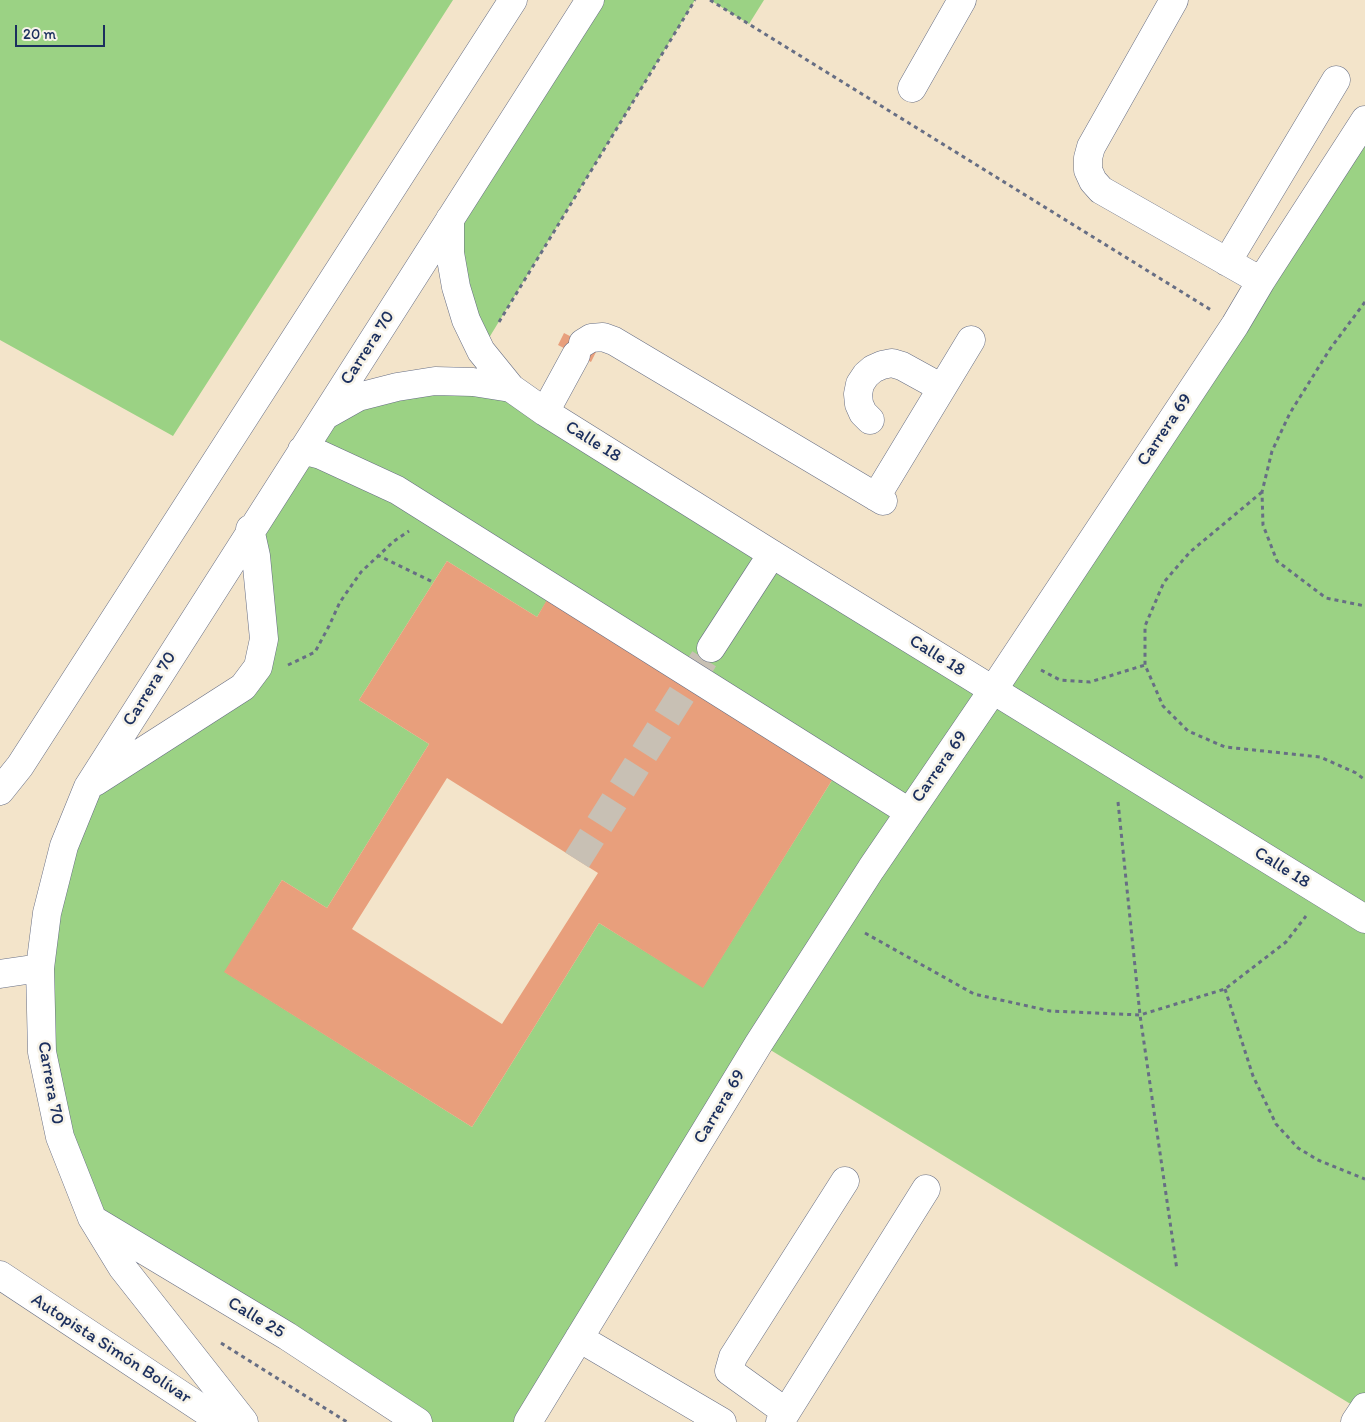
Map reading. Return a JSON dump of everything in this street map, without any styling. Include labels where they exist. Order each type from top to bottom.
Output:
[{"type":"main road","points":[[0,791],[25,758],[513,0]]},
{"type":"main road","name":"Carrera 70","points":[[244,1422],[122,1267],[92,1218],[60,1137],[42,1052],[40,968],[47,912],[62,855],[88,787],[250,529],[325,416],[590,0]]},
{"type":"main road","points":[[912,88],[962,0]]},
{"type":"main road","points":[[1174,0],[1090,146],[1088,170],[1093,182],[1101,190],[1261,281]]},
{"type":"main road","points":[[1227,262],[1336,80]]},
{"type":"main road","name":"Carrera 69","points":[[528,1422],[759,1043],[909,812],[993,690],[1235,325],[1261,281],[1365,120]]},
{"type":"main road","name":"Calle 18","points":[[450,219],[450,253],[456,287],[466,320],[481,351],[511,388],[545,412],[772,554],[1365,919]]},
{"type":"main road","points":[[545,412],[580,349],[591,338],[603,337],[614,341],[880,499],[971,340]]},
{"type":"main road","points":[[870,420],[863,413],[858,394],[863,380],[873,368],[892,363],[902,366],[942,388]]},
{"type":"main road","name":"Calle 18","points":[[325,416],[358,397],[396,387],[435,381],[473,382],[511,388]]},
{"type":"main road","points":[[302,450],[321,455],[397,490],[909,812]]},
{"type":"main road","points":[[88,787],[243,687],[258,667],[264,639],[256,556],[250,529]]},
{"type":"main road","points":[[711,648],[772,554]]},
{"type":"main road","points":[[0,974],[40,968]]},
{"type":"main road","points":[[845,1181],[733,1357],[729,1370],[783,1417],[926,1189]]},
{"type":"main road","name":"Calle 25","points":[[92,1218],[287,1336],[418,1422]]},
{"type":"main road","name":"Autopista Simón Bolívar","points":[[0,1275],[222,1422]]},
{"type":"main road","points":[[579,1338],[722,1422]]},
{"type":"main road","points":[[1355,1422],[1365,1407]]},
{"type":"path","points":[[481,351],[695,0]]},
{"type":"path","points":[[710,0],[1235,325]]},
{"type":"path","points":[[1365,302],[1330,349],[1290,414],[1272,452],[1262,492],[1263,525],[1277,561],[1326,598],[1365,606]]},
{"type":"path","points":[[1262,492],[1190,552],[1164,582],[1145,626],[1145,665],[1163,706],[1188,730],[1225,747],[1320,757],[1356,773],[1365,780]]},
{"type":"path","points":[[258,667],[276,670],[315,652],[330,626],[340,602],[361,572],[394,541],[418,526],[440,516]]},
{"type":"path","points":[[377,555],[433,582]]},
{"type":"path","points":[[1035,667],[1060,680],[1090,682],[1145,665]]},
{"type":"path","points":[[1118,801],[1140,1015],[1177,1270]]},
{"type":"path","points":[[860,930],[974,994],[1050,1011],[1140,1015],[1224,989],[1286,942],[1310,912]]},
{"type":"path","points":[[1224,989],[1253,1076],[1276,1124],[1298,1148],[1318,1160],[1365,1180]]},
{"type":"path","points":[[213,1338],[348,1422]]},
{"type":"green space","points":[[0,0],[453,0],[173,436],[0,340]]},
{"type":"green space","points":[[590,0],[695,0],[481,351],[450,219]]},
{"type":"green space","points":[[710,0],[764,0],[749,24]]},
{"type":"green space","points":[[1365,120],[1365,1407],[1362,1411],[759,1043],[521,1422],[418,1422],[92,1218],[60,1137],[40,968],[88,787],[258,667],[250,529],[325,415],[473,382],[993,690]],"holes":[[[447,561],[537,617],[548,599],[834,777],[703,987],[599,923],[472,1127],[225,972],[282,880],[327,908],[429,744],[359,700]]]},
{"type":"building","points":[[564,333],[597,350],[591,362],[558,345]]},
{"type":"building","points":[[447,561],[537,617],[548,598],[834,777],[703,988],[599,923],[472,1127],[224,972],[282,880],[327,908],[429,744],[359,700]],"holes":[[[447,778],[598,873],[502,1024],[352,929]]]},
{"type":"tunnel","points":[[577,860],[711,648]]}]
